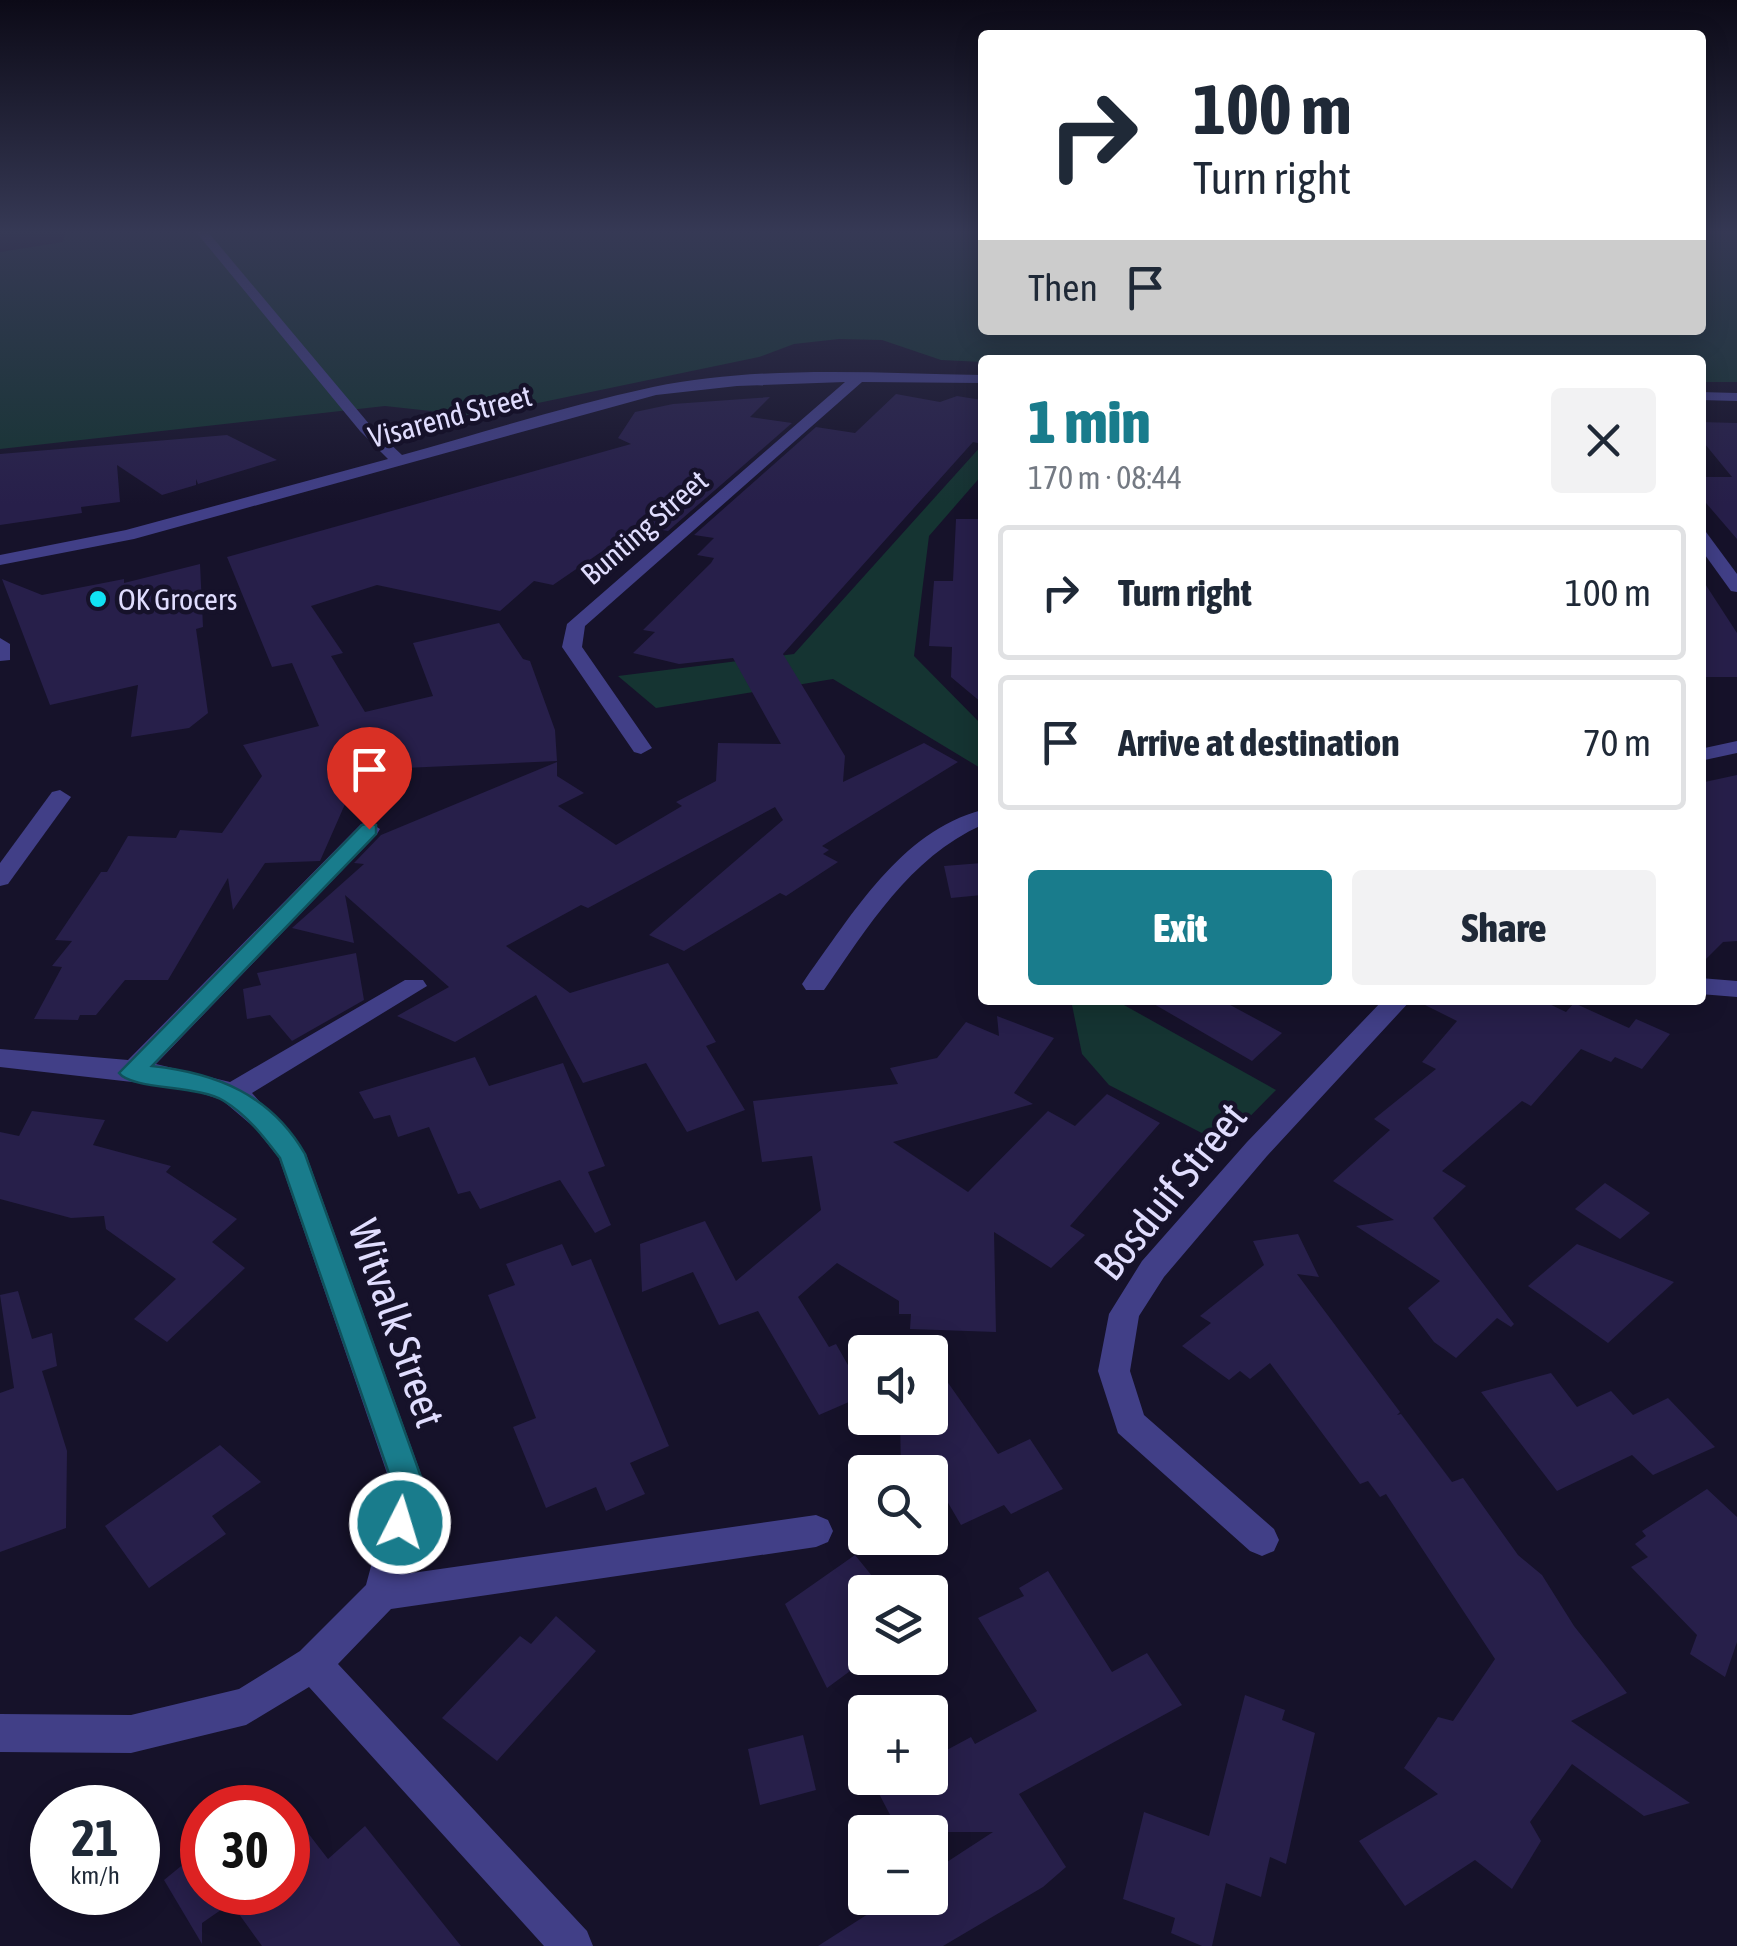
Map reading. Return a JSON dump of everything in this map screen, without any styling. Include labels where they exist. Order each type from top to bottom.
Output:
[{"type":"street","points":[[278,323],[365,428],[397,460]]},
{"type":"street","name":"Bunting Street","points":[[641,748],[572,647],[576,624],[859,377]]},
{"type":"street","name":"Visarend Street","points":[[0,560],[128,534],[655,391],[729,380],[978,379]]},
{"type":"street","points":[[1706,396],[1737,397]]},
{"type":"street","points":[[1706,544],[1737,587]]},
{"type":"street","points":[[1706,754],[1737,747]]},
{"type":"street","points":[[0,878],[60,797]]},
{"type":"street","points":[[815,984],[902,868],[932,841],[978,819]]},
{"type":"street","points":[[131,1073],[369,829]]},
{"type":"street","points":[[232,1093],[414,986]]},
{"type":"street","points":[[1706,986],[1737,988]]},
{"type":"street","name":"Bosduif Street","points":[[1262,1540],[1130,1423],[1114,1371],[1124,1314],[1153,1269],[1256,1149],[1393,1005]]},
{"type":"street","name":"Witvalk Street","points":[[0,1058],[191,1079],[232,1093],[267,1122],[292,1154],[410,1488],[382,1594],[313,1664],[246,1706],[131,1734],[0,1733]]},
{"type":"street","points":[[382,1594],[816,1531]]},
{"type":"street","points":[[313,1664],[572,1946]]},
{"type":"green space","points":[[0,323],[978,323],[978,335],[1706,335],[1706,323],[1737,323],[1737,382],[1706,382],[1706,355],[978,355],[978,362],[941,360],[882,340],[839,339],[794,344],[759,357],[476,416],[385,406],[0,449]]},
{"type":"green space","points":[[978,449],[978,480],[929,536],[914,656],[978,721],[978,767],[833,679],[656,708],[618,676],[794,654]]},
{"type":"green space","points":[[1072,1005],[1124,1005],[1276,1090],[1223,1144],[1109,1085],[1082,1054]]},
{"type":"building","points":[[896,394],[940,402],[957,396],[978,399],[978,443],[973,442],[783,654],[845,756],[843,782],[924,743],[958,762],[822,846],[829,850],[823,854],[838,862],[786,896],[780,893],[684,951],[649,935],[783,820],[775,807],[588,908],[581,905],[506,946],[570,993],[668,963],[716,1042],[706,1046],[745,1110],[687,1132],[646,1063],[583,1083],[536,995],[455,1042],[397,1016],[449,987],[345,895],[354,943],[292,928],[364,864],[354,863],[381,835],[557,762],[557,776],[584,793],[558,806],[616,845],[682,806],[676,802],[716,781],[718,743],[781,744],[733,658],[679,664],[633,653],[655,632],[643,630],[714,558],[697,555],[714,538],[694,535],[816,427],[855,433]]},
{"type":"building","points":[[770,397],[750,417],[792,423],[668,531],[639,526],[553,585],[534,581],[500,611],[377,585],[311,606],[343,653],[331,656],[365,712],[433,696],[413,643],[499,623],[523,659],[530,661],[555,730],[557,761],[360,770],[320,861],[265,863],[233,910],[228,878],[168,980],[125,980],[96,1015],[80,1015],[78,1020],[34,1019],[62,967],[52,966],[72,941],[55,940],[101,872],[107,872],[128,836],[176,838],[180,830],[222,833],[262,776],[243,745],[319,726],[292,663],[272,667],[227,557],[631,444],[618,438],[635,412],[673,404]]},
{"type":"building","points":[[1706,422],[1737,423],[1737,539],[1706,503],[1706,477],[1732,477],[1706,445]]},
{"type":"building","points":[[227,435],[277,460],[198,484],[196,479],[196,485],[162,495],[117,465],[120,502],[81,507],[82,513],[0,525],[0,454]]},
{"type":"building","points":[[956,519],[978,519],[978,700],[951,677],[952,647],[929,646],[934,581],[953,581]]},
{"type":"building","points":[[200,564],[203,627],[196,629],[208,713],[189,728],[131,737],[138,685],[50,705],[2,579],[42,595],[124,579],[124,583]]},
{"type":"building","points":[[1706,585],[1737,633],[1737,677],[1706,677]]},
{"type":"building","points":[[1737,775],[1737,941],[1723,942],[1706,959],[1706,782]]},
{"type":"building","points":[[978,863],[978,895],[951,898],[944,866]]},
{"type":"building","points":[[356,953],[364,1000],[292,1041],[270,1015],[247,1019],[243,989],[261,985],[257,973]]},
{"type":"building","points":[[1156,1005],[1230,1005],[1282,1033],[1252,1061]]},
{"type":"building","points":[[1425,1005],[1551,1005],[1566,1012],[1572,1005],[1578,1005],[1629,1028],[1636,1019],[1670,1034],[1642,1069],[1615,1057],[1611,1062],[1581,1049],[1531,1106],[1522,1101],[1442,1171],[1466,1186],[1433,1218],[1514,1324],[1511,1327],[1497,1318],[1456,1358],[1434,1342],[1408,1308],[1440,1281],[1356,1226],[1394,1220],[1333,1181],[1390,1130],[1374,1119],[1436,1069],[1422,1062],[1457,1021]]},
{"type":"building","points":[[997,1016],[1054,1038],[1014,1093],[1033,1104],[893,1142],[968,1192],[1048,1111],[1075,1126],[1107,1094],[1160,1123],[1070,1226],[1085,1235],[1051,1268],[994,1232],[996,1332],[910,1329],[911,1314],[899,1314],[899,1301],[837,1263],[798,1297],[829,1347],[836,1344],[848,1365],[848,1402],[819,1415],[758,1311],[719,1325],[693,1272],[642,1292],[640,1244],[705,1221],[736,1281],[821,1210],[812,1156],[762,1162],[753,1101],[898,1084],[890,1068],[937,1058],[966,1022],[999,1036]]},
{"type":"building","points":[[475,1057],[489,1086],[563,1063],[605,1166],[588,1172],[611,1225],[595,1233],[560,1180],[480,1209],[470,1191],[458,1194],[429,1127],[398,1137],[390,1115],[374,1119],[359,1092]]},
{"type":"building","points":[[32,1111],[105,1120],[93,1145],[171,1166],[166,1172],[237,1219],[212,1242],[245,1268],[167,1342],[134,1319],[176,1279],[106,1229],[104,1216],[71,1218],[0,1199],[0,1132],[19,1136]]},
{"type":"building","points":[[1605,1183],[1650,1213],[1620,1239],[1575,1209]]},
{"type":"building","points":[[1298,1234],[1319,1277],[1297,1274],[1400,1412],[1397,1415],[1401,1414],[1452,1482],[1463,1478],[1518,1555],[1542,1575],[1574,1626],[1627,1693],[1571,1721],[1690,1803],[1644,1816],[1572,1764],[1530,1822],[1541,1841],[1512,1889],[1475,1860],[1405,1906],[1359,1841],[1438,1794],[1404,1768],[1438,1717],[1453,1721],[1495,1659],[1386,1494],[1380,1497],[1368,1481],[1360,1484],[1270,1363],[1250,1379],[1240,1371],[1229,1380],[1182,1346],[1211,1323],[1200,1316],[1264,1265],[1253,1241]]},
{"type":"building","points":[[562,1244],[572,1266],[591,1259],[669,1446],[630,1463],[645,1494],[606,1511],[596,1487],[546,1508],[513,1427],[536,1418],[488,1295],[515,1285],[506,1264]]},
{"type":"building","points":[[1577,1244],[1674,1282],[1608,1343],[1528,1286]]},
{"type":"building","points":[[18,1291],[32,1339],[52,1333],[57,1366],[42,1371],[67,1451],[66,1528],[0,1552],[0,1393],[14,1388],[0,1295]]},
{"type":"building","points":[[1551,1373],[1577,1407],[1611,1391],[1633,1415],[1668,1398],[1715,1447],[1653,1475],[1632,1455],[1557,1491],[1481,1392]]},
{"type":"building","points":[[948,1383],[998,1454],[1030,1439],[1063,1489],[1011,1514],[1004,1505],[961,1525],[948,1503],[948,1455],[901,1455],[900,1435],[948,1435]]},
{"type":"building","points":[[220,1445],[261,1482],[212,1516],[226,1534],[149,1588],[105,1526]]},
{"type":"building","points":[[1707,1489],[1737,1517],[1737,1642],[1725,1677],[1690,1654],[1697,1635],[1631,1567],[1648,1557],[1635,1544],[1646,1536],[1642,1531]]},
{"type":"building","points":[[855,1555],[871,1575],[848,1575],[848,1673],[827,1688],[785,1604]]},
{"type":"building","points":[[1048,1571],[1112,1672],[1147,1653],[1182,1705],[1019,1794],[1066,1867],[1043,1887],[943,1946],[818,1946],[866,1915],[948,1915],[948,1861],[993,1832],[948,1832],[948,1815],[890,1815],[880,1795],[948,1795],[948,1749],[971,1737],[975,1744],[1037,1711],[978,1618],[1024,1596],[1019,1588]]},
{"type":"building","points":[[556,1616],[596,1651],[497,1761],[442,1718],[520,1636],[531,1644]]},
{"type":"building","points":[[1245,1695],[1285,1710],[1282,1720],[1315,1733],[1286,1864],[1270,1857],[1261,1897],[1226,1883],[1212,1946],[1202,1946],[1171,1933],[1175,1918],[1123,1899],[1144,1812],[1209,1836]]},
{"type":"building","points":[[803,1735],[816,1790],[760,1805],[748,1749]]},
{"type":"building","points":[[365,1826],[461,1946],[262,1946],[240,1915],[310,1915],[310,1836],[328,1859]]},
{"type":"building","points":[[180,1867],[180,1907],[164,1880]]},
{"type":"building","points":[[185,1915],[214,1915],[202,1923],[202,1944]]},
{"type":"place","name":"OK Grocers","points":[[98,599]]},
{"type":"route","points":[[369,829],[131,1073],[191,1079],[232,1093],[267,1122],[292,1154],[410,1488],[400,1523]]}]
